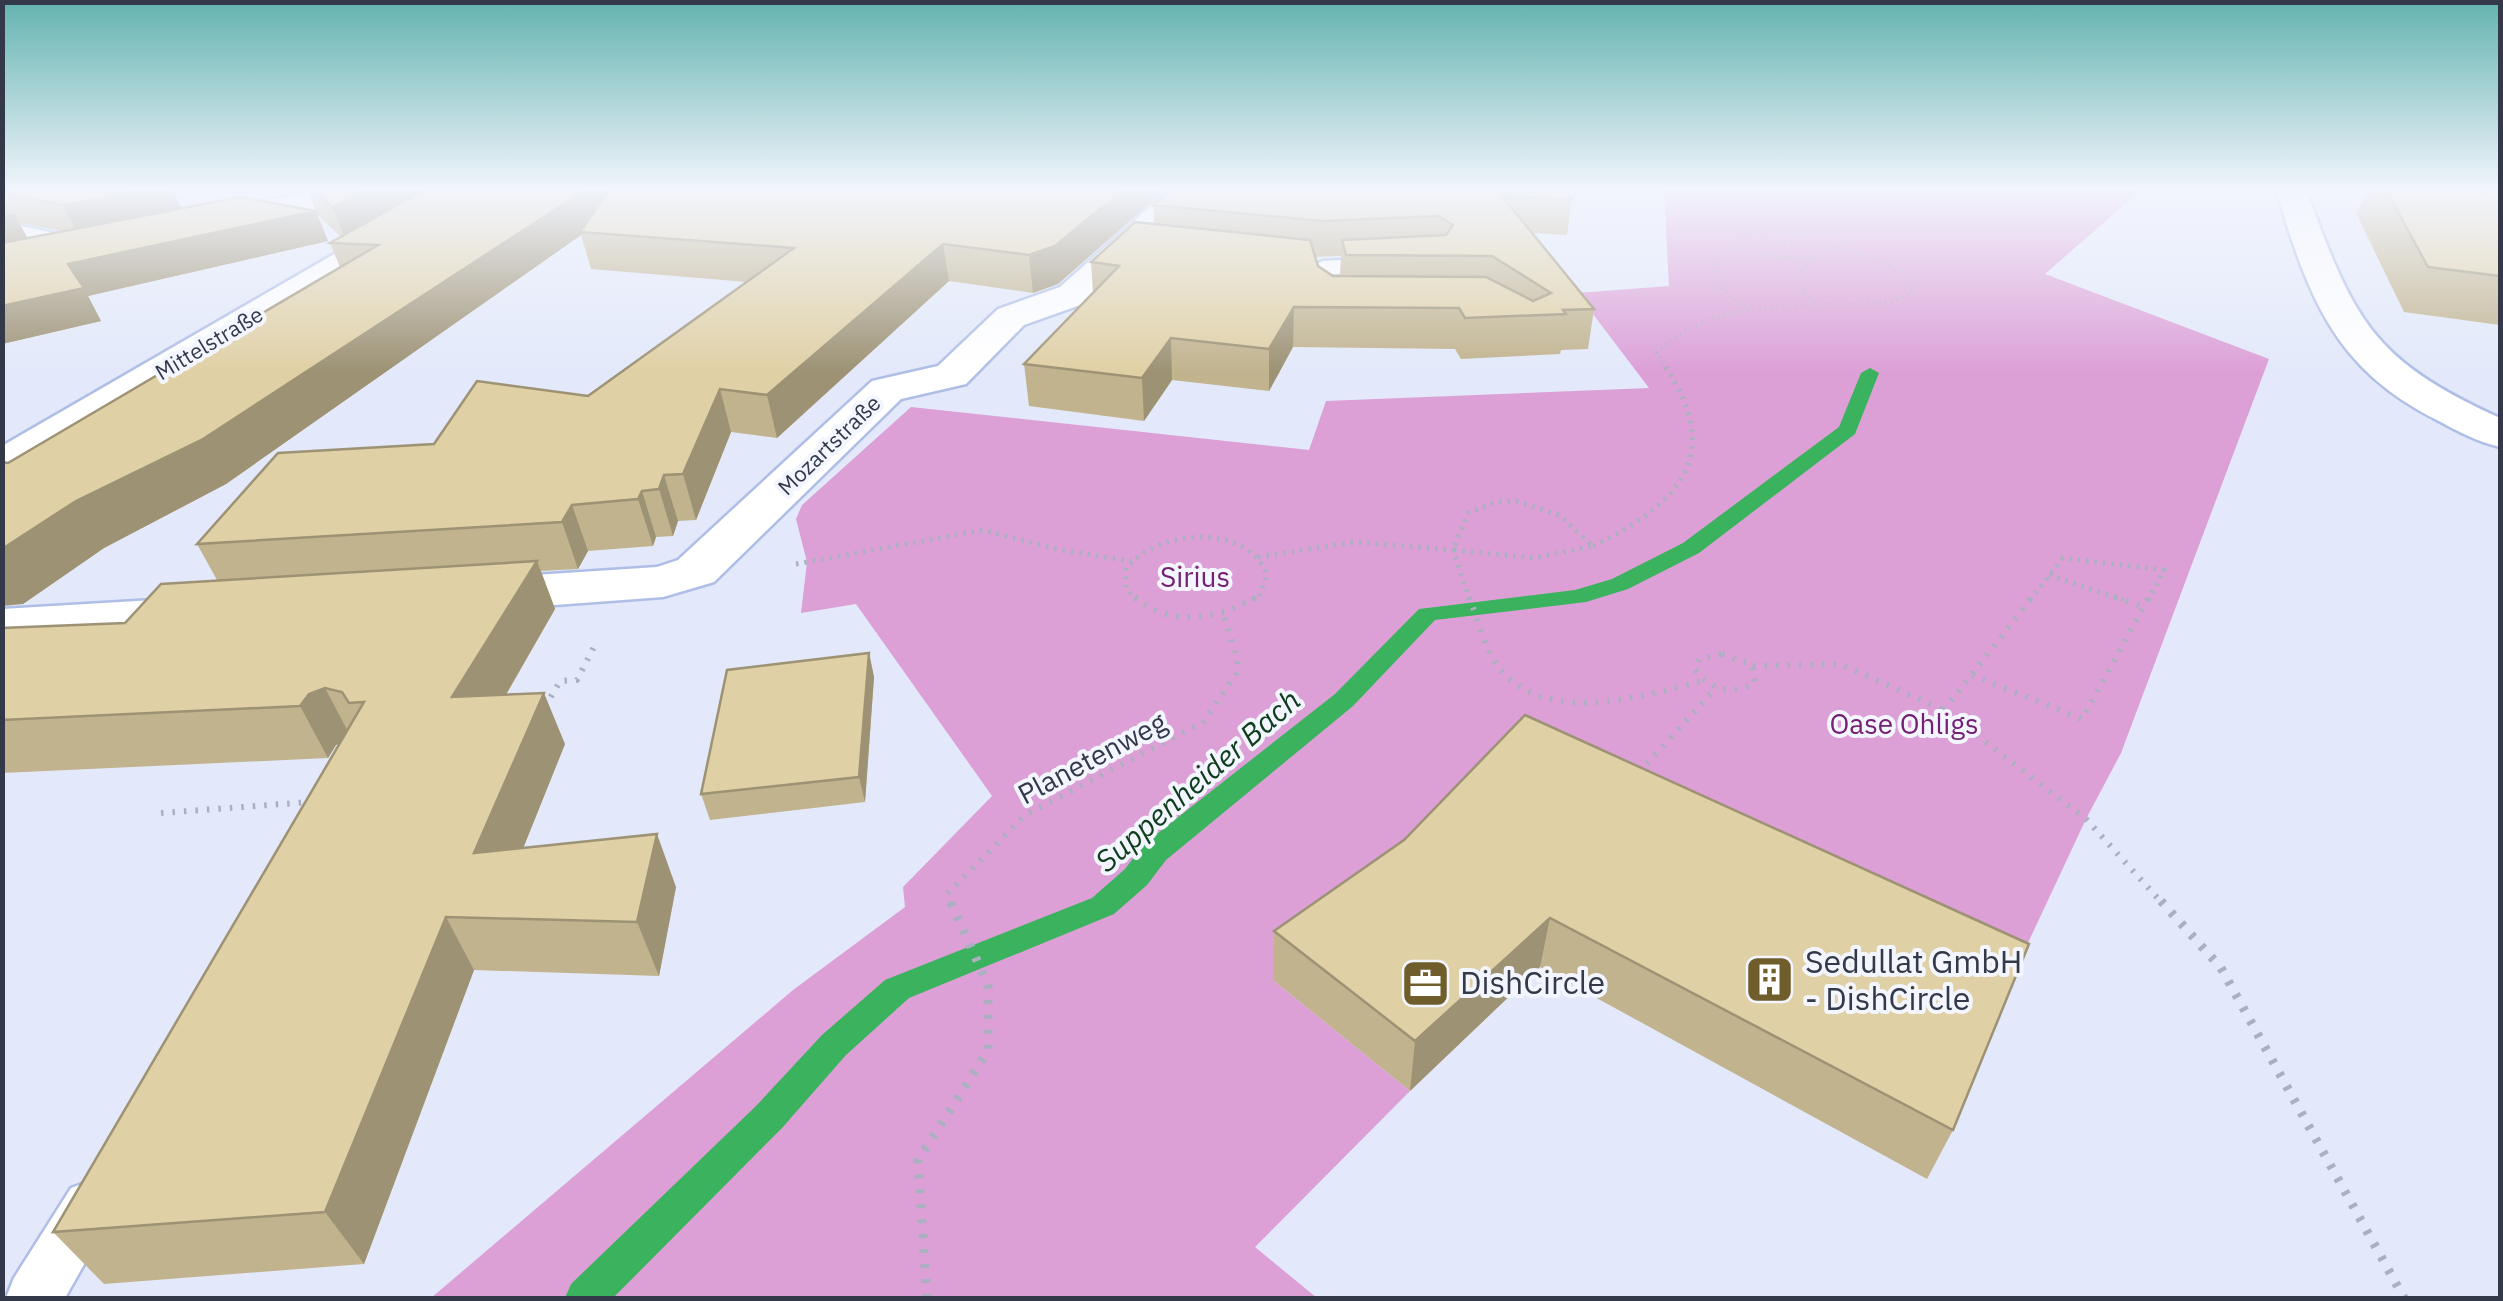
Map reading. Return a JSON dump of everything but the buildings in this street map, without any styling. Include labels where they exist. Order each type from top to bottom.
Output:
[{"type":"street","points":[[19,260],[66,251]]},
{"type":"street","name":"Mittelstraße","points":[[2,465],[364,251]]},
{"type":"street","name":"Mozartstraße","points":[[430,598],[663,582],[696,571],[886,390],[952,374],[1011,318],[1073,294],[1121,251]]},
{"type":"street","points":[[2316,251],[2346,321],[2362,346],[2385,370],[2500,434]]},
{"type":"street","points":[[2,626],[255,609]]},
{"type":"lane","points":[[1151,251],[1164,252]]},
{"type":"lane","points":[[1317,273],[1416,264]]},
{"type":"lane","points":[[34,1298],[108,1176]]},
{"type":"path","points":[[1725,251],[1714,262],[1718,284],[1750,311]]},
{"type":"path","points":[[1756,251],[1809,261]]},
{"type":"path","points":[[1818,304],[1804,293],[1802,270],[1809,261],[1833,251]]},
{"type":"path","points":[[1258,557],[1354,542],[1534,558],[1593,546],[1634,529],[1678,490],[1693,460],[1696,436],[1676,377],[1657,353],[1664,341],[1690,326],[1750,311],[1892,302],[1910,293],[1914,286],[1906,274],[1891,266],[1837,251]]},
{"type":"path","points":[[1593,546],[1568,518],[1554,509],[1516,501],[1496,502],[1468,513],[1453,550],[1462,591],[1482,626],[1497,666],[1519,688],[1555,699],[1592,703],[1703,681]]},
{"type":"path","points":[[790,566],[983,530],[1060,550],[1131,561]]},
{"type":"path","points":[[1202,538],[1244,547],[1258,557],[1267,575],[1259,596],[1223,614],[1174,616],[1136,601],[1126,589],[1124,576],[1131,561],[1158,544],[1202,538]]},
{"type":"path","points":[[1944,710],[2063,558],[2164,570],[2082,719],[1972,675]]},
{"type":"path","points":[[2049,576],[2144,608]]},
{"type":"path","name":"Planetenweg","points":[[927,1298],[918,1160],[988,1051],[988,985],[947,894],[1026,815],[1186,734],[1214,708],[1229,689],[1238,660],[1223,614]]},
{"type":"path","points":[[542,712],[560,681],[577,680],[595,646]]},
{"type":"path","points":[[1752,666],[1757,677],[1750,687],[1732,690],[1703,681],[1694,669],[1705,656],[1722,654],[1752,666],[1840,664],[1944,710],[2086,819],[2221,968],[2404,1298]]},
{"type":"path","points":[[1638,773],[1717,687]]},
{"type":"path","points":[[162,813],[326,801]]},
{"type":"green space","points":[[1667,251],[2072,251],[2045,274],[2269,359],[2121,753],[2004,994],[1517,763],[1274,981],[1410,1091],[1255,1247],[1317,1298],[431,1298],[793,990],[905,907],[903,887],[992,796],[856,604],[801,613],[807,562],[796,519],[802,505],[911,407],[1309,450],[1326,401],[1649,388],[1577,293],[1669,286]]},
{"type":"waterway","name":"Suppenheider Bach","points":[[585,1298],[769,1117],[834,1045],[897,989],[1103,906],[1136,877],[1155,852],[1344,700],[1428,614],[1578,597],[1620,584],[1691,548],[1848,430],[1870,373]]},
{"type":"place","name":"Sedullat GmbH - DishCircle","points":[[1770,980]]},
{"type":"place","name":"DishCircle","points":[[1425,983]]},
{"type":"park label","name":"Sirius","points":[[1195,577]]},
{"type":"park label","name":"Oase Ohligs","points":[[1904,724]]}]
